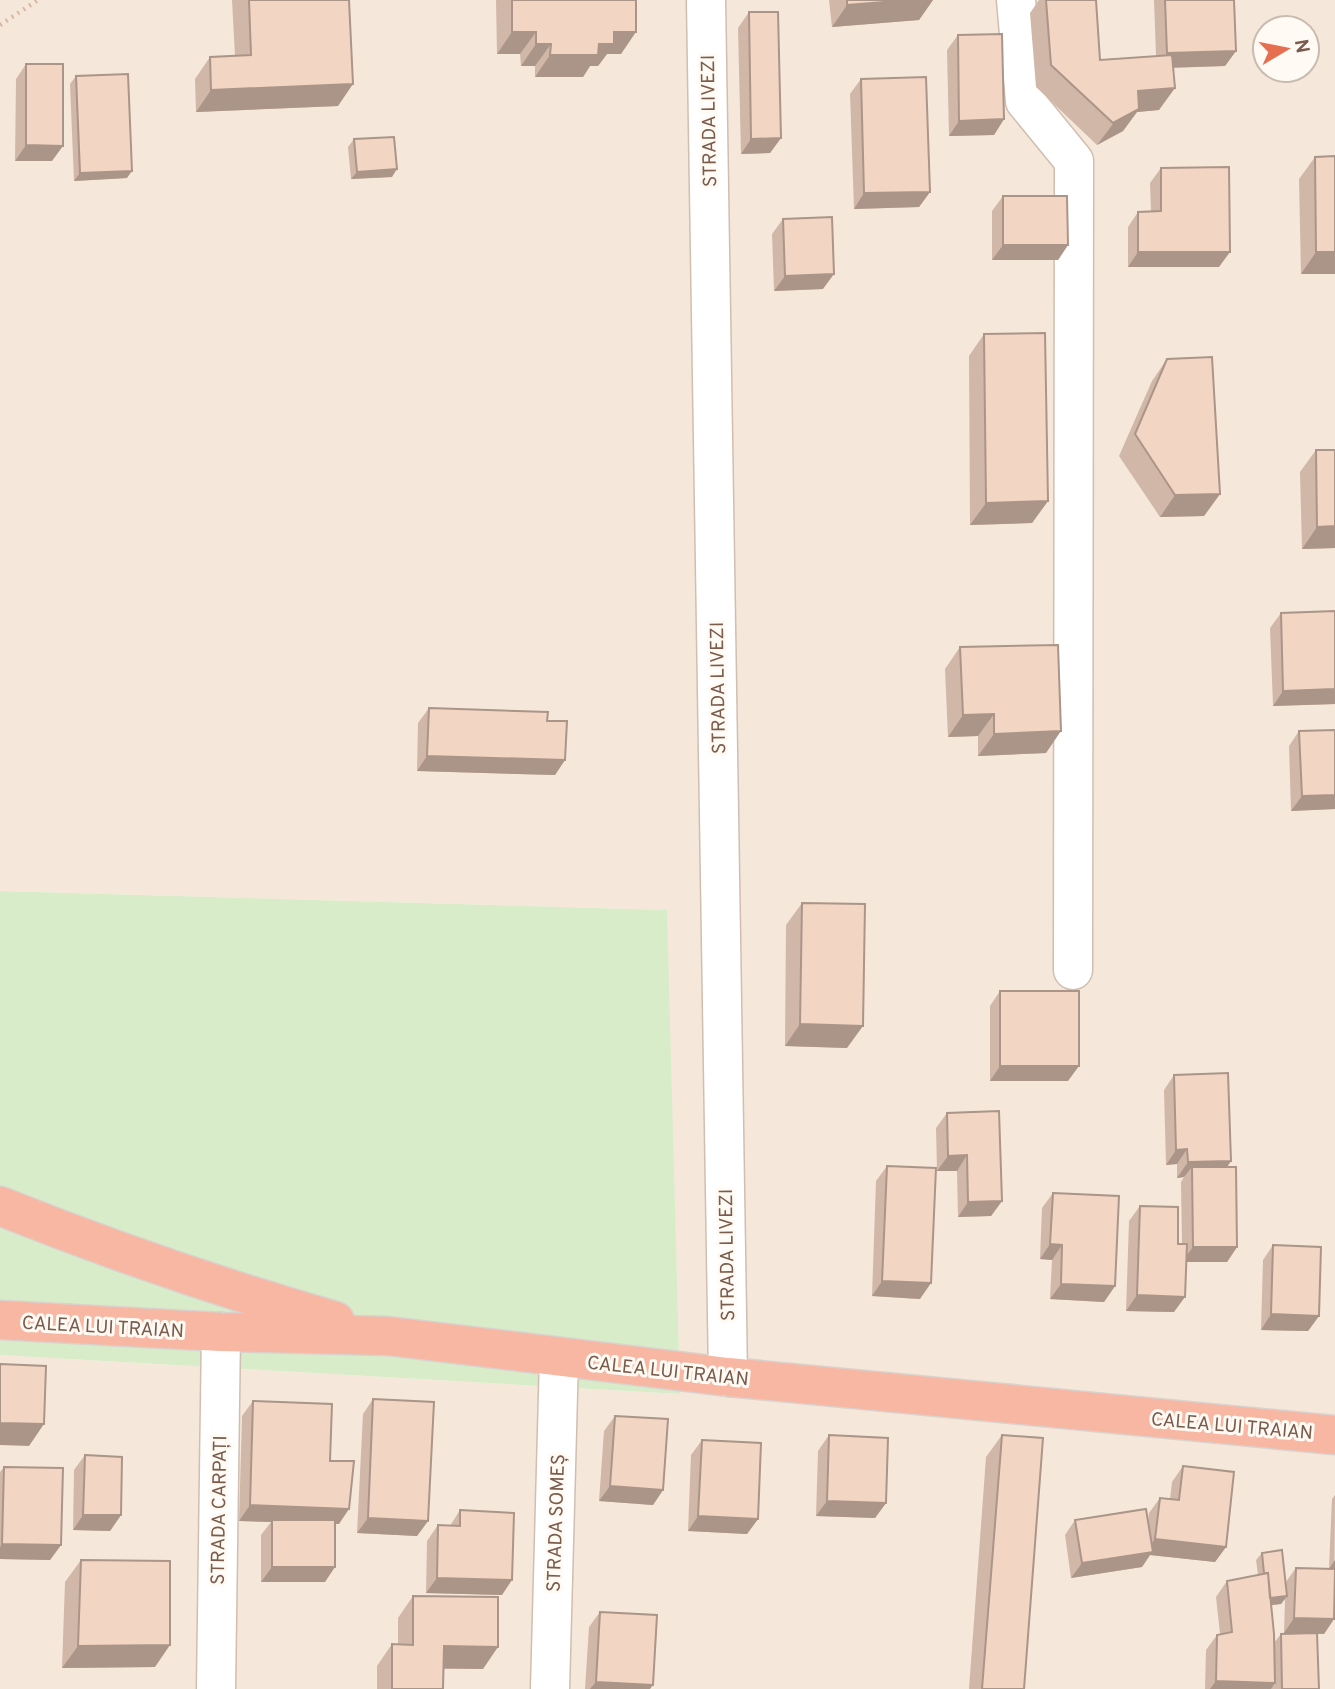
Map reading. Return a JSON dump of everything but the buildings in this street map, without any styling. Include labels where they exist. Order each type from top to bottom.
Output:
[{"type":"highway","points":[[0,1206],[199,1279],[388,1336]]},
{"type":"highway","name":"CALEA LUI TRAIAN","points":[[0,1320],[221,1332],[388,1336],[728,1377],[1335,1435]]},
{"type":"street","name":"STRADA LIVEZI","points":[[706,0],[728,1377]]},
{"type":"street","points":[[1016,0],[1025,100],[1074,161],[1073,970]]},
{"type":"street","name":"STRADA CARPAȚI","points":[[216,1689],[221,1332]]},
{"type":"street","name":"STRADA SOMEȘ","points":[[550,1689],[559,1357]]},
{"type":"path","points":[[0,24],[38,0]]},
{"type":"shaded area","points":[[0,0],[1335,0],[1335,1689],[0,1689],[0,1355],[680,1394],[666,910],[0,891]]},
{"type":"green space","points":[[0,891],[667,910],[680,1394],[0,1355]]}]
